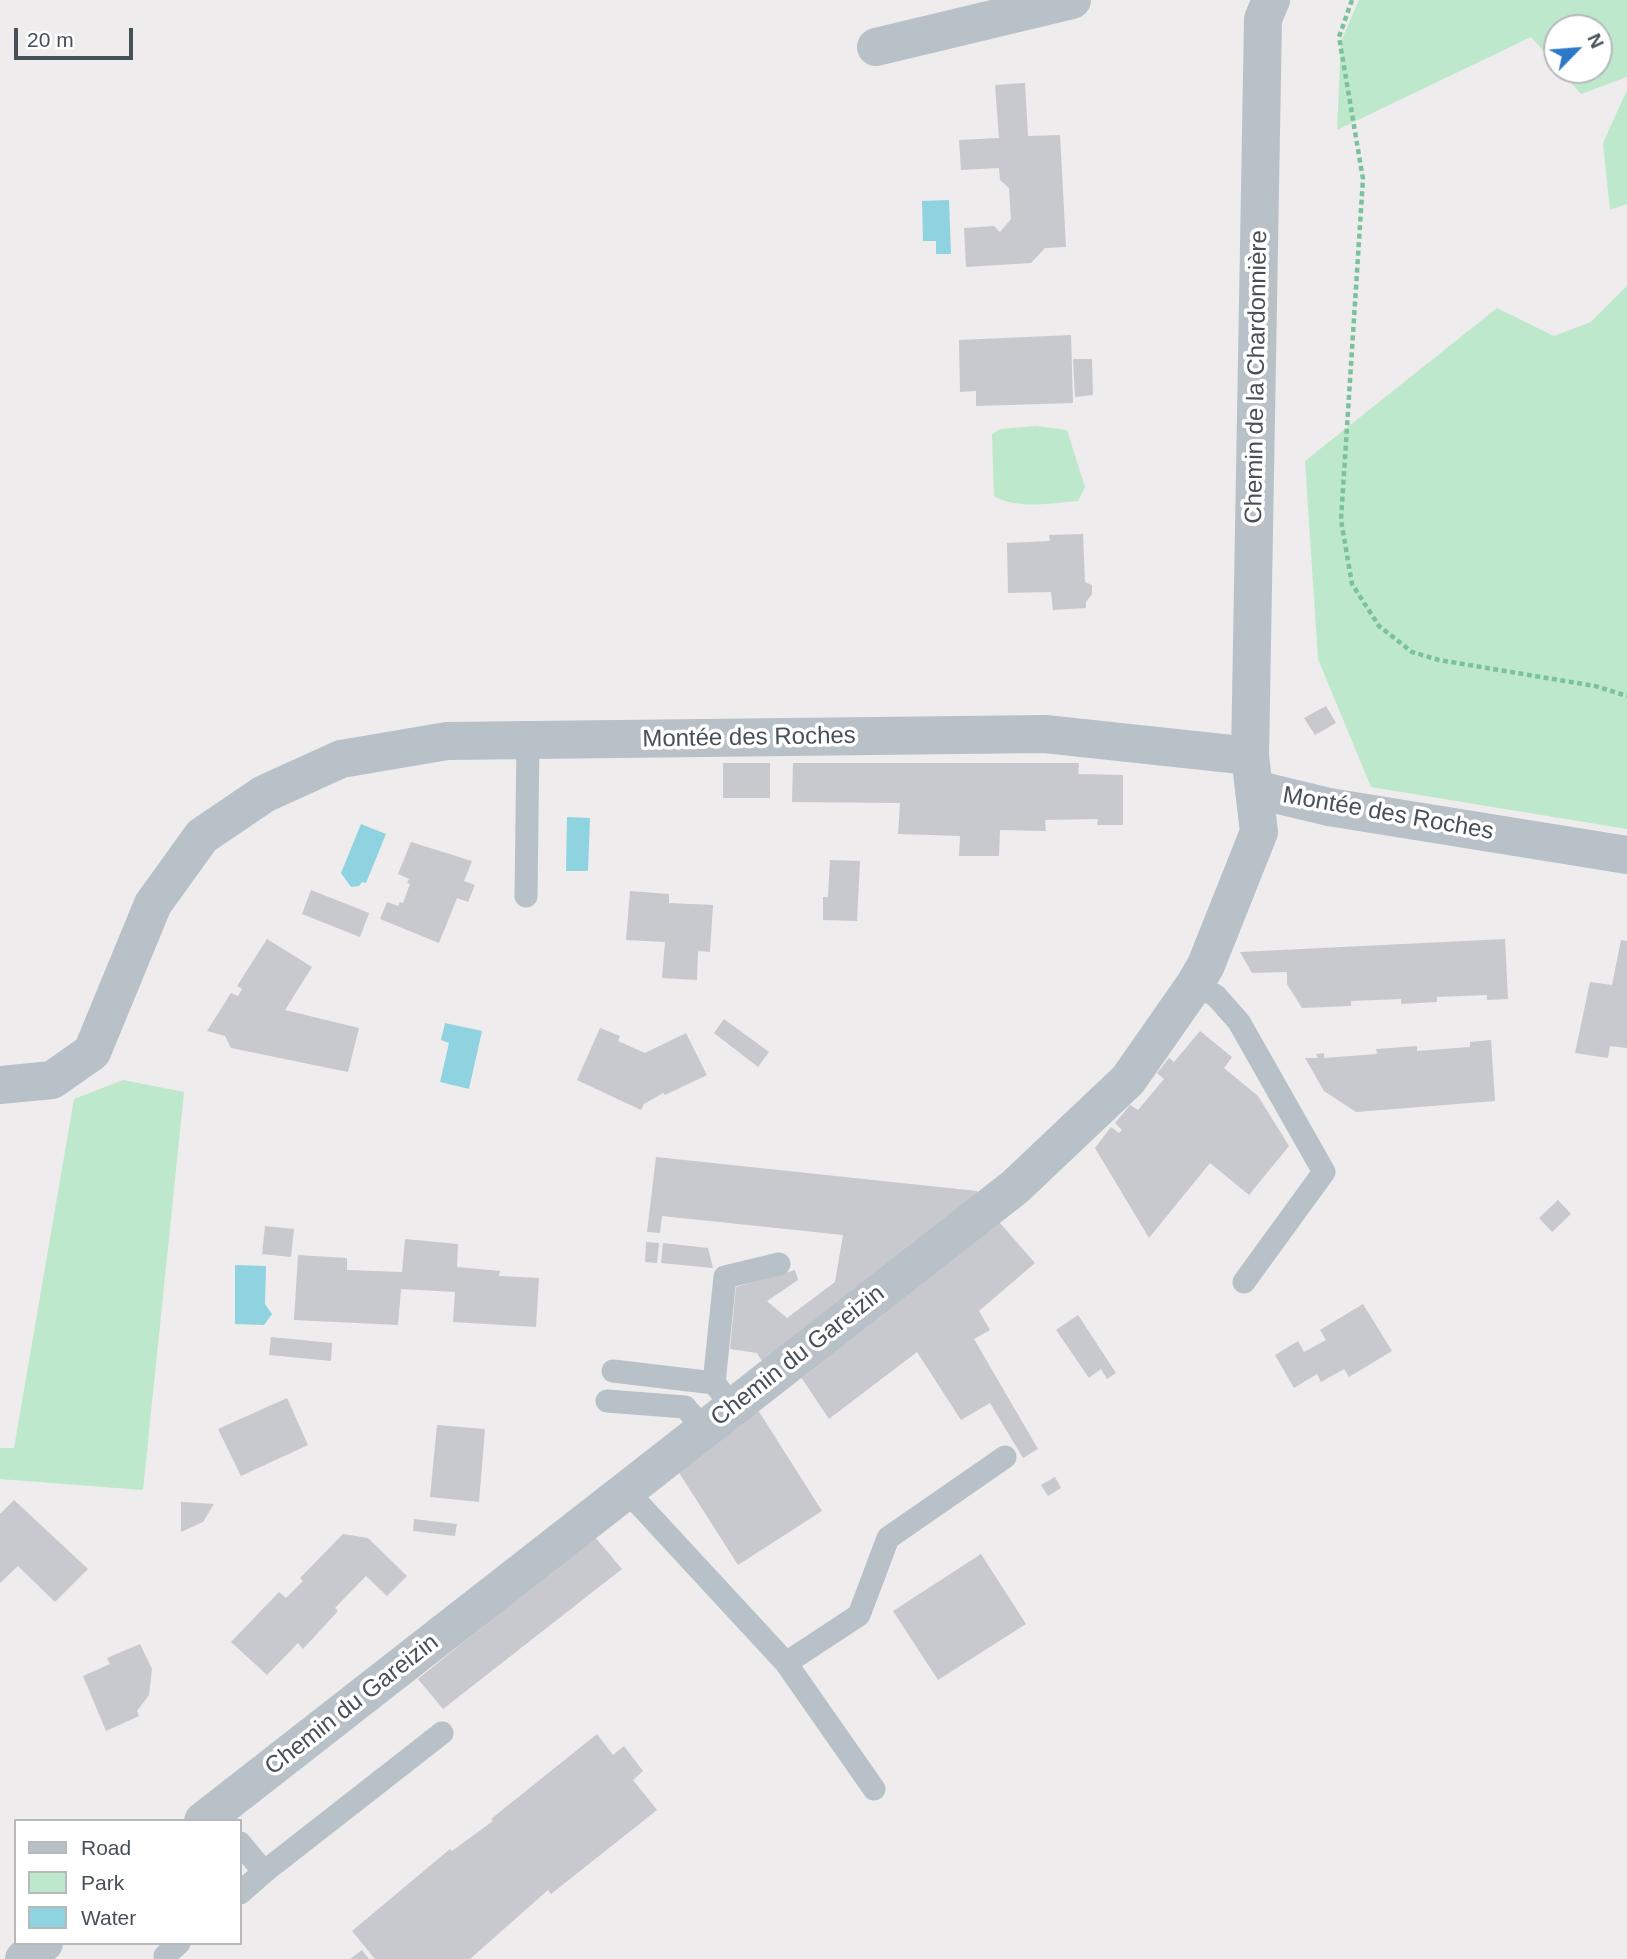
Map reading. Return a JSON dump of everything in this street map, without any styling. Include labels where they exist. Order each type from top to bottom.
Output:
[{"type":"street","points":[[876,47],[1072,0]]},
{"type":"street","name":"Chemin de la Chardonnière","points":[[1252,773],[1264,6]]},
{"type":"street","name":"Montée des Roches","points":[[0,1085],[52,1080],[92,1052],[153,904],[202,836],[264,794],[341,759],[447,741],[1045,734],[1252,773],[1329,807],[1627,855]]},
{"type":"street","name":"Chemin du Gareizin","points":[[212,1818],[626,1490],[717,1406],[1015,1187],[1128,1080],[1206,965],[1259,832],[1252,773]]},
{"type":"street","points":[[24,1959],[42,1945]]},
{"type":"lane","points":[[526,896],[528,741]]},
{"type":"lane","points":[[1195,984],[1216,996],[1239,1023],[1324,1172],[1244,1282]]},
{"type":"lane","points":[[717,1406],[725,1277],[779,1264]]},
{"type":"lane","points":[[613,1371],[717,1406]]},
{"type":"lane","points":[[607,1401],[685,1407],[717,1406]]},
{"type":"lane","points":[[786,1663],[859,1615],[888,1538],[1005,1457]]},
{"type":"lane","points":[[626,1490],[786,1663],[873,1789]]},
{"type":"lane","points":[[242,1891],[442,1733]]},
{"type":"lane","points":[[242,1845],[264,1872]]},
{"type":"path","points":[[1352,0],[1339,37],[1363,179],[1342,520],[1352,584],[1379,626],[1412,652],[1439,660],[1595,686],[1627,696]]},
{"type":"green space","points":[[1359,0],[1627,0],[1627,77],[1613,82],[1613,14],[1543,14],[1543,50],[1531,37],[1337,130],[1341,41]]},
{"type":"green space","points":[[1572,84],[1608,84],[1581,94]]},
{"type":"green space","points":[[1627,90],[1627,204],[1610,210],[1603,143]]},
{"type":"green space","points":[[1627,286],[1627,829],[1371,787],[1318,659],[1305,461],[1497,308],[1554,336],[1591,322]]},
{"type":"green space","points":[[1036,426],[1067,430],[1085,487],[1078,501],[1024,504],[994,496],[992,434],[1000,429]]},
{"type":"green space","points":[[123,1080],[184,1092],[143,1490],[0,1479],[0,1448],[14,1448],[74,1099]]},
{"type":"water","points":[[949,200],[951,254],[936,254],[936,241],[923,241],[922,201]]},
{"type":"water","points":[[567,817],[590,818],[588,871],[566,871]]},
{"type":"water","points":[[361,824],[386,834],[366,883],[351,887],[341,873]]},
{"type":"water","points":[[445,1023],[482,1031],[469,1089],[440,1082],[449,1043],[441,1040]]},
{"type":"water","points":[[235,1265],[266,1266],[265,1304],[272,1314],[264,1325],[235,1324]]},
{"type":"building","points":[[1025,83],[1028,136],[1060,135],[1066,247],[1045,248],[1031,263],[966,267],[964,228],[994,226],[1000,232],[1011,219],[1009,188],[1000,180],[999,168],[961,170],[959,140],[999,138],[995,85]]},
{"type":"building","points":[[1071,335],[1073,403],[976,406],[976,391],[960,392],[959,340]]},
{"type":"building","points":[[1073,359],[1092,359],[1093,395],[1075,397]]},
{"type":"building","points":[[1083,534],[1085,582],[1092,585],[1092,594],[1086,602],[1086,608],[1053,610],[1051,592],[1008,593],[1007,543],[1050,541],[1049,535]]},
{"type":"building","points":[[1326,706],[1336,723],[1315,735],[1304,718]]},
{"type":"building","points":[[723,763],[770,763],[770,798],[723,798]]},
{"type":"building","points":[[793,763],[1079,763],[1078,774],[1123,775],[1123,825],[1097,825],[1098,819],[1045,820],[1046,831],[1000,830],[999,856],[959,856],[960,836],[898,834],[900,803],[792,802]]},
{"type":"building","points":[[411,842],[472,861],[464,881],[475,885],[468,902],[457,898],[439,943],[380,919],[387,902],[398,906],[400,902],[403,903],[410,884],[407,883],[409,879],[398,874]]},
{"type":"building","points":[[830,860],[860,861],[857,921],[823,920],[823,897],[828,897]]},
{"type":"building","points":[[311,890],[369,913],[360,937],[302,914]]},
{"type":"building","points":[[630,891],[669,894],[669,903],[713,905],[710,952],[698,951],[697,980],[662,978],[665,942],[626,940]]},
{"type":"building","points":[[267,939],[312,967],[285,1010],[359,1028],[348,1072],[231,1048],[225,1036],[207,1031],[231,993],[238,996],[242,989],[237,986]]},
{"type":"building","points":[[1505,939],[1508,999],[1487,1000],[1487,995],[1437,997],[1437,1002],[1401,1004],[1401,999],[1351,1001],[1351,1006],[1302,1008],[1287,984],[1287,972],[1252,973],[1240,952]]},
{"type":"building","points":[[1621,940],[1627,941],[1627,1048],[1610,1046],[1608,1058],[1575,1053],[1590,982],[1612,985]]},
{"type":"building","points":[[724,1019],[769,1052],[758,1067],[714,1033]]},
{"type":"building","points":[[600,1028],[620,1036],[618,1041],[645,1053],[686,1033],[707,1075],[665,1095],[663,1093],[644,1104],[641,1110],[577,1080]]},
{"type":"building","points":[[1200,1031],[1232,1057],[1224,1068],[1258,1096],[1289,1146],[1249,1195],[1210,1163],[1149,1238],[1095,1148],[1111,1127],[1119,1133],[1122,1130],[1115,1123],[1130,1105],[1138,1110],[1164,1079],[1157,1073],[1169,1058],[1174,1062]]},
{"type":"building","points":[[1491,1040],[1495,1101],[1356,1112],[1324,1091],[1305,1058],[1318,1058],[1316,1054],[1324,1053],[1324,1058],[1377,1054],[1376,1049],[1417,1046],[1417,1051],[1470,1047],[1470,1042]]},
{"type":"building","points":[[656,1157],[977,1191],[977,1195],[766,1368],[757,1353],[730,1349],[736,1287],[795,1270],[798,1280],[767,1301],[787,1318],[835,1282],[843,1235],[662,1216],[660,1233],[647,1232]]},
{"type":"building","points":[[1558,1200],[1571,1214],[1552,1232],[1539,1218]]},
{"type":"building","points":[[999,1222],[1035,1263],[979,1311],[990,1330],[974,1339],[1038,1449],[1023,1458],[990,1403],[961,1420],[917,1352],[829,1419],[801,1377]]},
{"type":"building","points":[[265,1226],[294,1229],[291,1257],[262,1254]]},
{"type":"building","points":[[405,1239],[458,1244],[457,1267],[500,1271],[499,1276],[539,1278],[536,1327],[453,1322],[455,1292],[401,1289],[398,1325],[294,1320],[298,1255],[347,1258],[347,1270],[402,1272]]},
{"type":"building","points":[[646,1242],[659,1243],[657,1263],[645,1262]]},
{"type":"building","points":[[663,1243],[708,1248],[713,1268],[661,1263]]},
{"type":"building","points":[[1363,1304],[1392,1351],[1349,1377],[1344,1369],[1321,1382],[1317,1374],[1294,1388],[1275,1355],[1298,1341],[1304,1352],[1326,1340],[1320,1330]]},
{"type":"building","points":[[1078,1315],[1116,1373],[1107,1379],[1101,1369],[1089,1378],[1056,1330]]},
{"type":"building","points":[[271,1337],[332,1343],[331,1361],[269,1355]]},
{"type":"building","points":[[287,1398],[308,1445],[241,1476],[218,1429]]},
{"type":"building","points":[[758,1410],[822,1511],[738,1565],[678,1471]]},
{"type":"building","points":[[437,1425],[485,1429],[479,1502],[430,1497]]},
{"type":"building","points":[[1055,1477],[1061,1488],[1048,1496],[1041,1485]]},
{"type":"building","points":[[14,1500],[88,1569],[55,1602],[18,1566],[0,1583],[0,1514]]},
{"type":"building","points":[[181,1502],[214,1504],[203,1522],[181,1532]]},
{"type":"building","points":[[414,1519],[457,1524],[455,1536],[413,1531]]},
{"type":"building","points":[[343,1534],[368,1538],[407,1576],[387,1596],[366,1576],[335,1608],[338,1611],[303,1649],[298,1643],[267,1675],[231,1642],[279,1592],[286,1598],[303,1581],[300,1578]]},
{"type":"building","points":[[594,1536],[622,1569],[443,1709],[418,1679]]},
{"type":"building","points":[[981,1554],[1026,1624],[938,1680],[893,1611]]},
{"type":"building","points":[[140,1644],[152,1669],[149,1695],[137,1711],[139,1716],[106,1731],[83,1676],[110,1664],[107,1658]]},
{"type":"building","points":[[597,1734],[613,1755],[624,1746],[643,1771],[633,1780],[657,1810],[551,1894],[548,1890],[470,1959],[375,1959],[352,1931],[450,1849],[452,1851],[493,1821],[491,1819]]},
{"type":"building","points":[[362,1950],[369,1959],[350,1959]]}]
